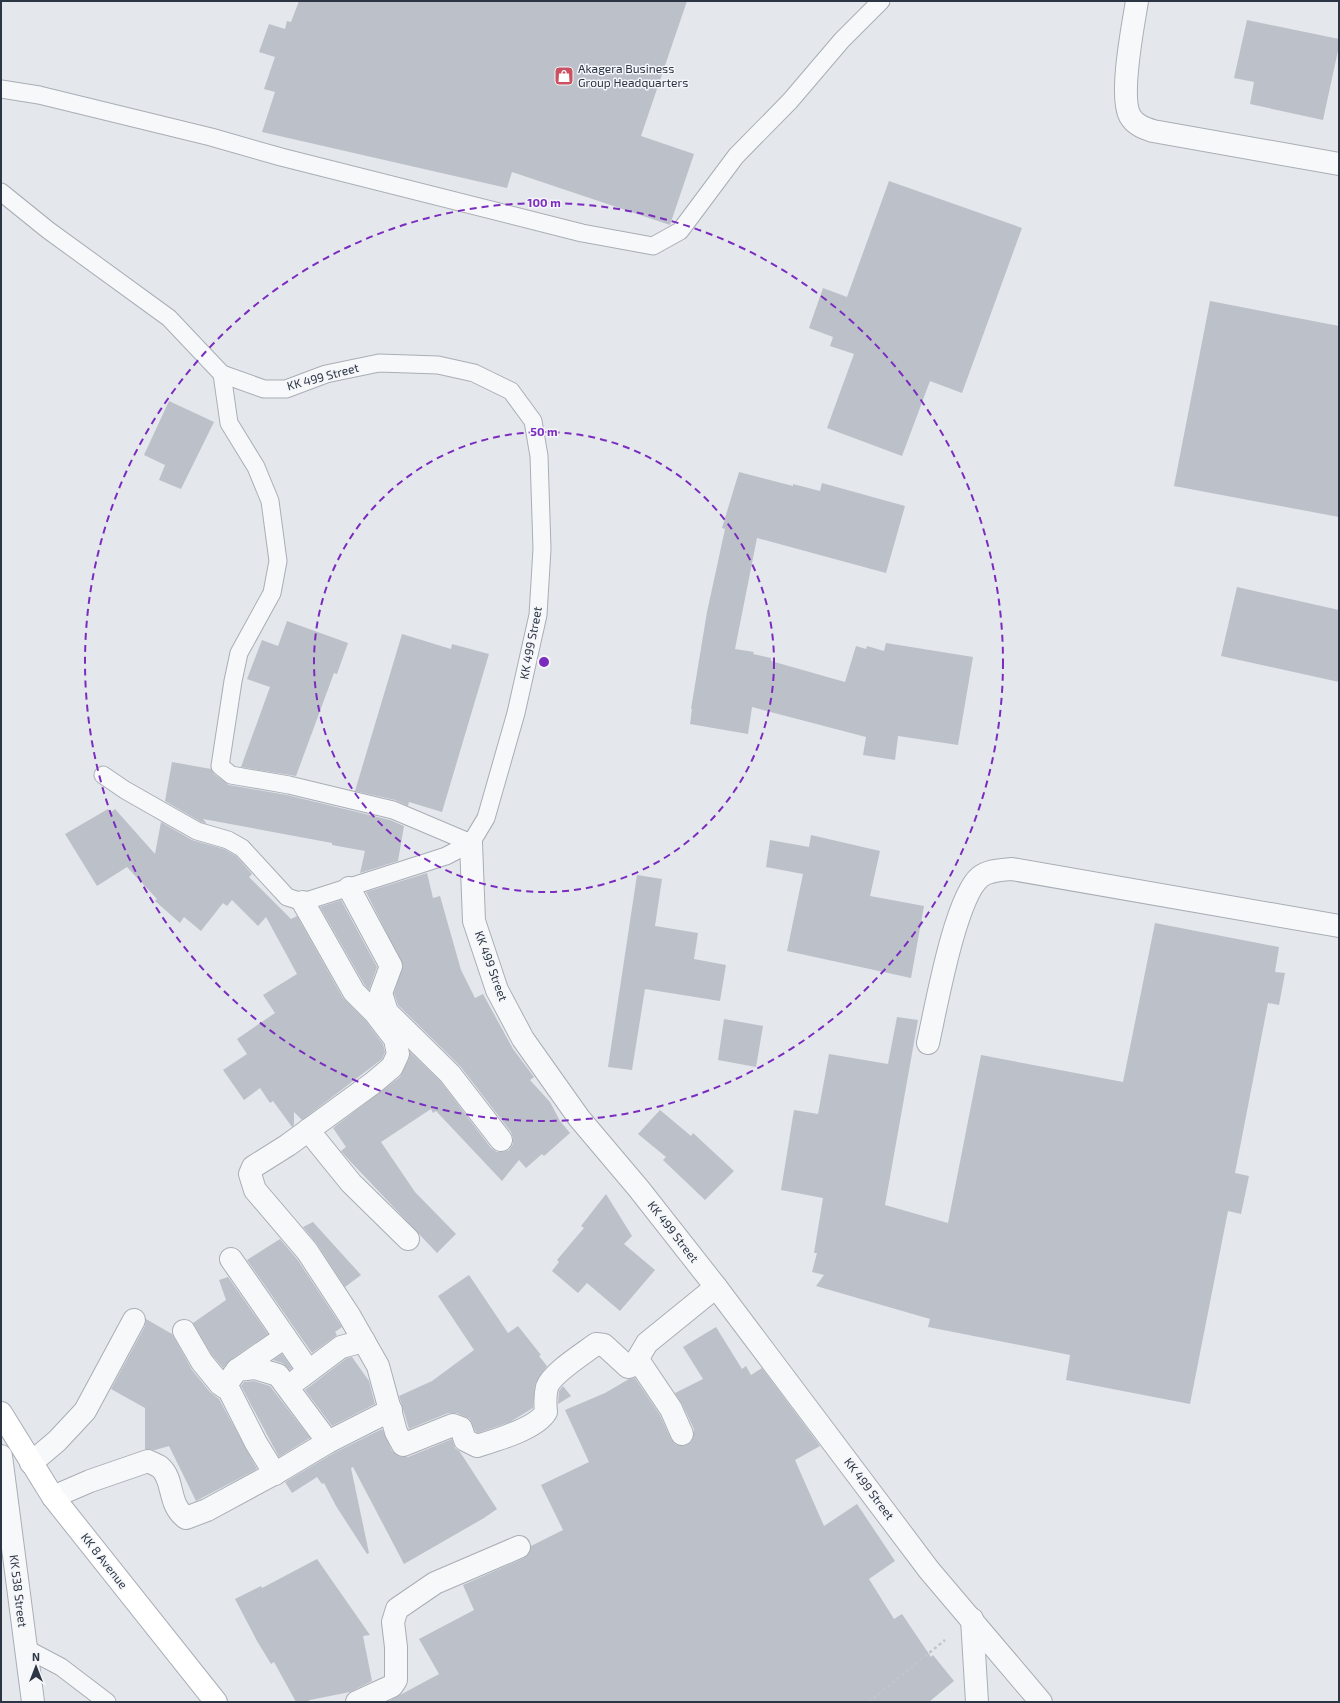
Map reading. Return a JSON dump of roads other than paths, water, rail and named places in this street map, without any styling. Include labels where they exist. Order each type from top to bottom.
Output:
[{"type":"main road","name":"KK 8 Avenue","points":[[1,1413],[53,1497],[216,1702]]},
{"type":"street","points":[[1137,1],[1126,86],[1126,104],[1130,117],[1138,126],[1152,131],[1339,164]]},
{"type":"street","name":"KK 499 Street","points":[[471,843],[474,922],[497,990],[523,1039],[579,1118],[639,1189],[716,1287],[929,1570],[1041,1702]]},
{"type":"street","points":[[928,1043],[959,912],[972,888],[980,877],[992,871],[1012,869],[1339,926]]},
{"type":"street","points":[[349,888],[391,966],[381,993],[387,1012],[450,1074],[501,1140]]},
{"type":"street","points":[[303,902],[354,992],[375,1013],[395,1039],[398,1054],[392,1067],[308,1130],[253,1167],[250,1174],[255,1190],[307,1251],[349,1315],[364,1341],[378,1366],[396,1432],[403,1445],[453,1425],[461,1428],[465,1440],[477,1446],[500,1438],[543,1417],[546,1412],[545,1400],[548,1386],[557,1374],[596,1344],[604,1344],[628,1367],[634,1365],[647,1343],[716,1287]]},
{"type":"street","points":[[308,1130],[351,1183],[408,1239]]},
{"type":"street","points":[[231,1259],[308,1370]]},
{"type":"street","points":[[31,1463],[57,1441],[85,1411],[134,1320]]},
{"type":"street","points":[[184,1331],[202,1362],[220,1384],[255,1368],[278,1375],[328,1442]]},
{"type":"street","points":[[231,1378],[285,1337]]},
{"type":"street","points":[[288,1388],[308,1370],[341,1347],[364,1341]]},
{"type":"street","points":[[638,1360],[671,1408],[682,1434]]},
{"type":"street","points":[[231,1378],[275,1474]]},
{"type":"street","points":[[53,1497],[90,1481],[148,1461],[161,1468],[168,1480],[174,1503],[179,1513],[186,1518],[207,1510],[275,1474],[328,1442],[391,1410]]},
{"type":"street","name":"KK 538 Street","points":[[1,1456],[33,1702]]},
{"type":"street","points":[[357,1702],[392,1686],[396,1680],[396,1647],[393,1622],[397,1609],[435,1583],[519,1547]]},
{"type":"street","points":[[972,1619],[977,1702]]},
{"type":"lane","points":[[1,89],[39,95],[211,137],[281,157],[582,233],[653,246],[680,231],[736,156],[790,101],[842,40],[881,1]]},
{"type":"lane","points":[[1,192],[48,230],[169,318],[222,374],[229,423],[256,468],[270,501],[278,561],[272,593],[239,653],[233,681],[220,766],[231,775],[289,785],[393,810],[471,843]]},
{"type":"lane","name":"KK 499 Street","points":[[222,374],[264,389],[286,389],[326,374],[379,363],[438,365],[474,373],[511,391],[533,421],[539,456],[542,549],[538,615],[516,713],[486,818],[471,843]]},
{"type":"lane","points":[[104,775],[125,790],[198,831],[228,840],[242,848],[287,897],[303,902],[446,856],[471,843]]},
{"type":"lane","points":[[25,1648],[61,1666],[107,1702]]},
{"type":"place","name":"Akagera Business Group Headquarters","points":[[564,76]]}]
